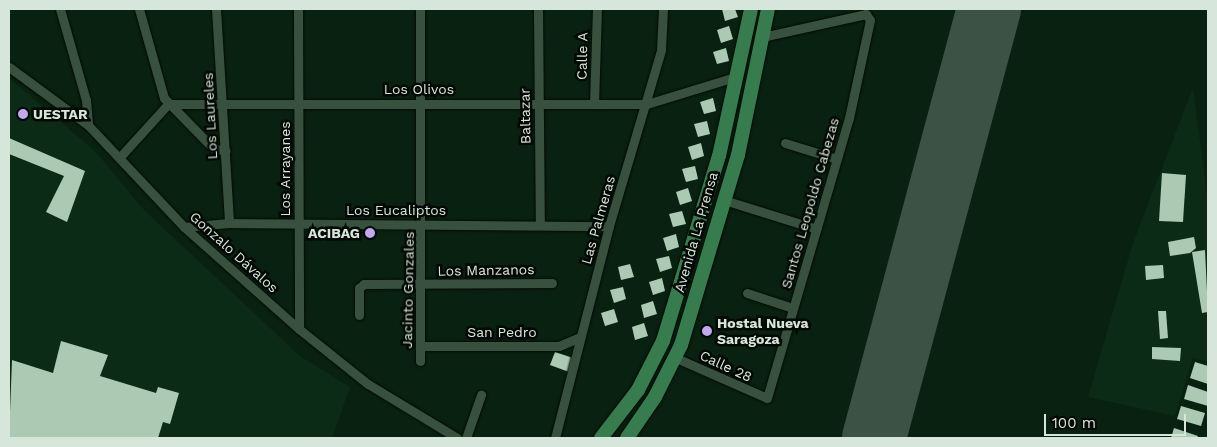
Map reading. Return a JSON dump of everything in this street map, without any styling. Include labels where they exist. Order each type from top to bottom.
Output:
[{"type":"main road","name":"Avenida La Prensa","points":[[601,438],[638,390],[663,341],[738,76],[752,9]]},
{"type":"main road","name":"Avenida La Prensa","points":[[627,438],[676,358],[724,200],[768,9]]},
{"type":"street","points":[[60,9],[86,100],[88,126]]},
{"type":"street","points":[[139,9],[168,104],[213,148],[226,151]]},
{"type":"street","name":"Los Laureles","points":[[216,9],[224,104],[229,223]]},
{"type":"street","name":"Los Arrayanes","points":[[298,9],[299,329]]},
{"type":"street","name":"Jacinto Gonzales","points":[[420,9],[423,224],[422,346],[420,361]]},
{"type":"street","name":"Baltazar","points":[[538,9],[540,223]]},
{"type":"street","name":"Calle A","points":[[594,104],[597,9]]},
{"type":"street","name":"Las Palmeras","points":[[555,438],[609,226],[647,104],[661,50],[663,9]]},
{"type":"street","name":"Santos Leopoldo Cabezas","points":[[762,37],[866,14],[870,20],[837,159],[765,399]]},
{"type":"street","name":"Gonzalo Dávalos","points":[[9,67],[88,126],[184,227],[299,329],[368,384],[442,435],[457,438]]},
{"type":"street","name":"Los Olivos","points":[[168,104],[298,102],[647,104],[738,76]]},
{"type":"street","points":[[119,158],[168,104]]},
{"type":"street","points":[[785,144],[837,159]]},
{"type":"street","points":[[724,200],[816,229]]},
{"type":"street","name":"Los Eucaliptos","points":[[184,227],[229,223],[540,223],[609,226]]},
{"type":"street","name":"Los Manzanos","points":[[359,315],[360,285],[552,283]]},
{"type":"street","points":[[747,293],[793,308]]},
{"type":"street","name":"San Pedro","points":[[422,346],[559,346],[580,337]]},
{"type":"street","name":"Calle 28","points":[[676,358],[765,399]]},
{"type":"street","points":[[466,438],[481,394]]},
{"type":"shaded area","points":[[9,78],[95,151],[144,210],[301,357],[350,387],[332,438],[9,438]]},
{"type":"shaded area","points":[[1193,88],[1208,202],[1208,362],[1193,358],[1175,416],[1088,397],[1133,243]]},
{"type":"building","points":[[722,9],[735,9],[738,17],[725,21]]},
{"type":"building","points":[[729,26],[733,39],[721,43],[717,30]]},
{"type":"building","points":[[726,48],[729,61],[717,64],[713,52]]},
{"type":"building","points":[[713,98],[716,111],[704,114],[700,102]]},
{"type":"building","points":[[707,121],[710,134],[698,137],[694,124]]},
{"type":"building","points":[[9,138],[85,171],[67,222],[46,212],[64,176],[9,154]]},
{"type":"building","points":[[701,143],[704,156],[692,160],[688,147]]},
{"type":"building","points":[[695,166],[698,179],[686,182],[682,169]]},
{"type":"building","points":[[1162,173],[1186,175],[1183,222],[1159,221]]},
{"type":"building","points":[[688,188],[692,201],[680,205],[676,192]]},
{"type":"building","points":[[682,211],[686,224],[673,227],[669,214]]},
{"type":"building","points":[[676,234],[679,247],[667,251],[663,238]]},
{"type":"building","points":[[1194,237],[1196,248],[1190,253],[1170,256],[1168,242]]},
{"type":"building","points":[[1205,250],[1208,312],[1202,313],[1192,252]]},
{"type":"building","points":[[669,256],[672,268],[660,272],[656,259]]},
{"type":"building","points":[[630,264],[634,277],[621,280],[618,267]]},
{"type":"building","points":[[1163,265],[1164,278],[1146,280],[1145,266]]},
{"type":"building","points":[[662,278],[665,291],[653,295],[649,282]]},
{"type":"building","points":[[623,287],[626,299],[614,303],[610,290]]},
{"type":"building","points":[[653,301],[657,314],[644,318],[641,305]]},
{"type":"building","points":[[614,309],[618,322],[605,326],[601,313]]},
{"type":"building","points":[[1158,311],[1166,311],[1168,338],[1160,339]]},
{"type":"building","points":[[644,323],[648,336],[635,340],[632,327]]},
{"type":"building","points":[[61,341],[108,355],[100,376],[156,393],[158,387],[179,393],[170,424],[163,422],[158,438],[9,438],[12,360],[53,373]]},
{"type":"building","points":[[1152,347],[1181,348],[1180,361],[1152,359]]},
{"type":"building","points":[[555,352],[573,358],[569,372],[550,365]]},
{"type":"building","points":[[1195,362],[1208,366],[1208,384],[1190,378]]},
{"type":"building","points":[[1188,385],[1208,392],[1208,406],[1184,399]]},
{"type":"building","points":[[1181,406],[1205,413],[1201,426],[1177,419]]},
{"type":"building","points":[[1174,428],[1198,436],[1197,438],[1171,438]]},
{"type":"runway","points":[[874,438],[989,9]]},
{"type":"place","name":"UESTAR","points":[[23,114]]},
{"type":"place","name":"ACIBAG","points":[[370,233]]},
{"type":"place","name":"Hostal Nueva Saragoza","points":[[707,331]]}]
